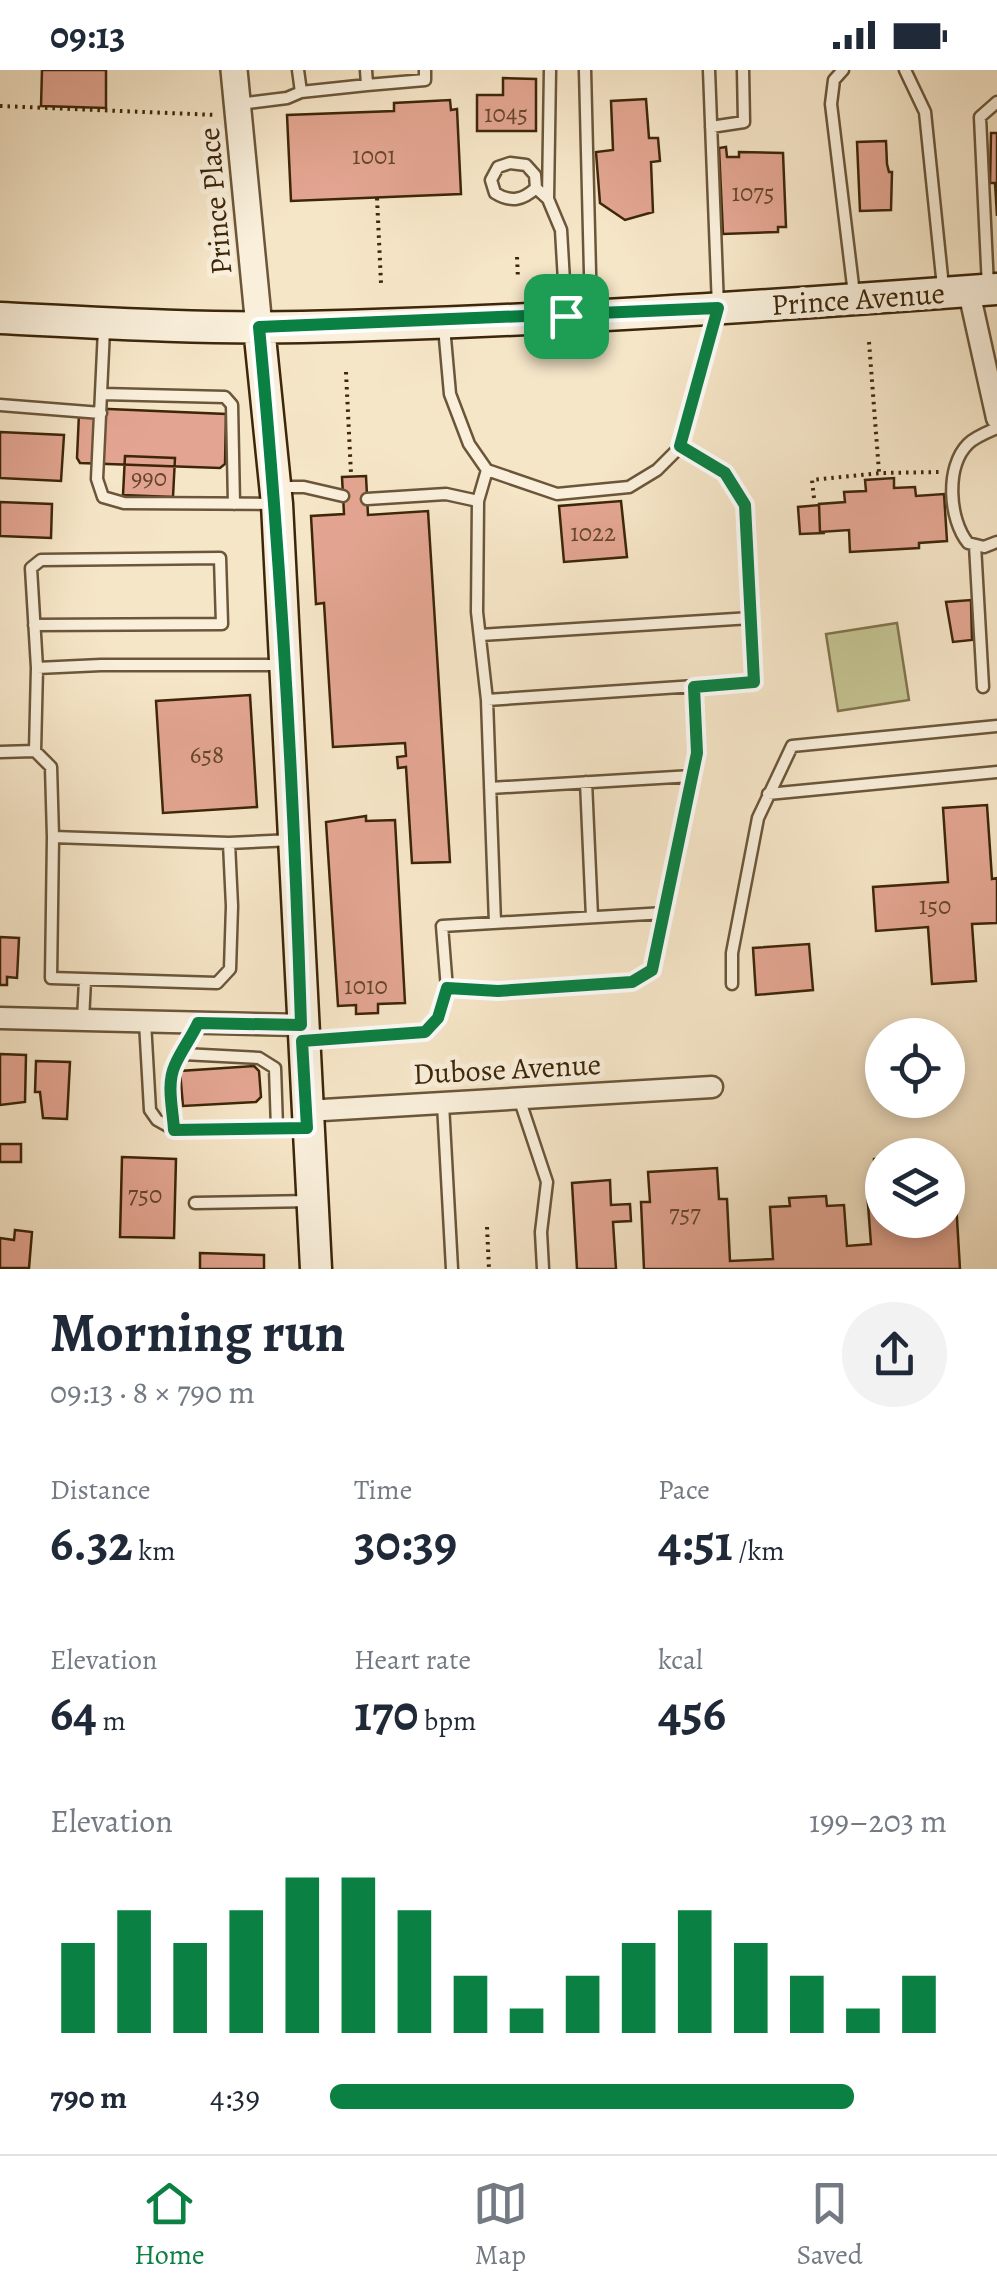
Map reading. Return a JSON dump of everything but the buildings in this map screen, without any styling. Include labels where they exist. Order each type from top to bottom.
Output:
[{"type":"main road","name":"Prince Avenue","points":[[0,318],[259,327],[579,315],[975,291]]},
{"type":"main road","points":[[259,327],[276,496],[316,1269]]},
{"type":"street","name":"Prince Place","points":[[234,70],[232,110],[259,327]]},
{"type":"street","points":[[975,291],[997,418]]},
{"type":"street","points":[[0,1018],[198,1023],[302,1033]]},
{"type":"street","name":"Dubose Avenue","points":[[307,1119],[443,1103],[712,1087]]},
{"type":"lane","points":[[298,70],[301,92]]},
{"type":"lane","points":[[366,70],[367,85]]},
{"type":"lane","points":[[232,110],[301,92],[425,80],[425,70]]},
{"type":"lane","points":[[548,199],[550,70]]},
{"type":"lane","points":[[579,315],[585,70]]},
{"type":"lane","points":[[444,321],[450,394],[469,444],[486,470],[557,494],[629,487],[657,470],[680,446],[718,308],[708,70]]},
{"type":"lane","points":[[711,127],[744,122],[744,70]]},
{"type":"lane","points":[[843,70],[834,80],[831,104],[854,299]]},
{"type":"lane","points":[[905,70],[925,112],[975,291]]},
{"type":"lane","points":[[975,291],[980,117],[997,102]]},
{"type":"lane","points":[[519,164],[531,168],[537,179],[536,188],[526,196],[509,200],[495,193],[491,180],[498,167],[519,164]]},
{"type":"lane","points":[[536,188],[548,199],[562,230],[579,315]]},
{"type":"lane","points":[[104,324],[97,479],[103,498],[124,503],[234,504],[304,488],[343,496]]},
{"type":"lane","points":[[102,394],[225,397],[232,406],[234,504]]},
{"type":"lane","points":[[0,405],[101,413]]},
{"type":"lane","points":[[997,428],[969,442],[954,472],[956,529],[968,544],[984,547],[997,542]]},
{"type":"lane","points":[[488,700],[754,682],[745,505],[725,473],[680,446]]},
{"type":"lane","points":[[486,470],[478,501],[480,635],[488,700],[495,923]]},
{"type":"lane","points":[[367,500],[446,494],[478,501]]},
{"type":"lane","points":[[975,545],[984,686]]},
{"type":"lane","points":[[34,626],[222,624],[220,558],[41,560],[31,568],[34,626],[37,668],[35,751],[51,767],[51,978],[217,983],[230,969],[229,842]]},
{"type":"lane","points":[[480,635],[751,618]]},
{"type":"lane","points":[[37,668],[286,665]]},
{"type":"lane","points":[[447,988],[498,991],[632,982],[652,970],[697,753],[694,687]]},
{"type":"lane","points":[[732,984],[732,953],[754,838],[768,794],[792,746],[997,726]]},
{"type":"lane","points":[[0,752],[35,751]]},
{"type":"lane","points":[[768,794],[997,772]]},
{"type":"lane","points":[[490,788],[692,776]]},
{"type":"lane","points":[[586,782],[592,917]]},
{"type":"lane","points":[[53,837],[229,842],[296,839]]},
{"type":"lane","points":[[302,1033],[425,1032],[438,1018],[447,988],[442,926],[665,912]]},
{"type":"lane","points":[[83,1020],[85,980]]},
{"type":"lane","points":[[144,1022],[150,1110],[157,1120],[174,1130],[276,1128],[307,1119]]},
{"type":"lane","points":[[174,1130],[170,1082],[175,1064],[198,1023]]},
{"type":"lane","points":[[183,1054],[259,1058],[274,1068],[276,1128]]},
{"type":"lane","points":[[519,1098],[547,1182],[541,1232],[543,1269]]},
{"type":"lane","points":[[443,1103],[452,1269]]},
{"type":"lane","points":[[196,1203],[312,1200]]},
{"type":"path","points":[[0,106],[232,110]]},
{"type":"path","points":[[377,198],[381,283]]},
{"type":"path","points":[[517,257],[518,279]]},
{"type":"path","points":[[869,342],[880,473]]},
{"type":"path","points":[[346,372],[351,474]]},
{"type":"path","points":[[814,498],[812,480],[880,473],[954,472]]},
{"type":"path","points":[[487,1228],[489,1269]]},
{"type":"shaded area","points":[[897,623],[909,700],[838,711],[826,634]]},
{"type":"route","points":[[718,308],[680,446],[725,473],[745,505],[754,682],[694,687],[697,753],[652,970],[632,982],[498,991],[447,988],[438,1018],[425,1032],[302,1041],[307,1128],[174,1130],[170,1082],[175,1064],[198,1023],[301,1025],[296,839],[277,504],[259,327],[566,316],[718,308]]}]
